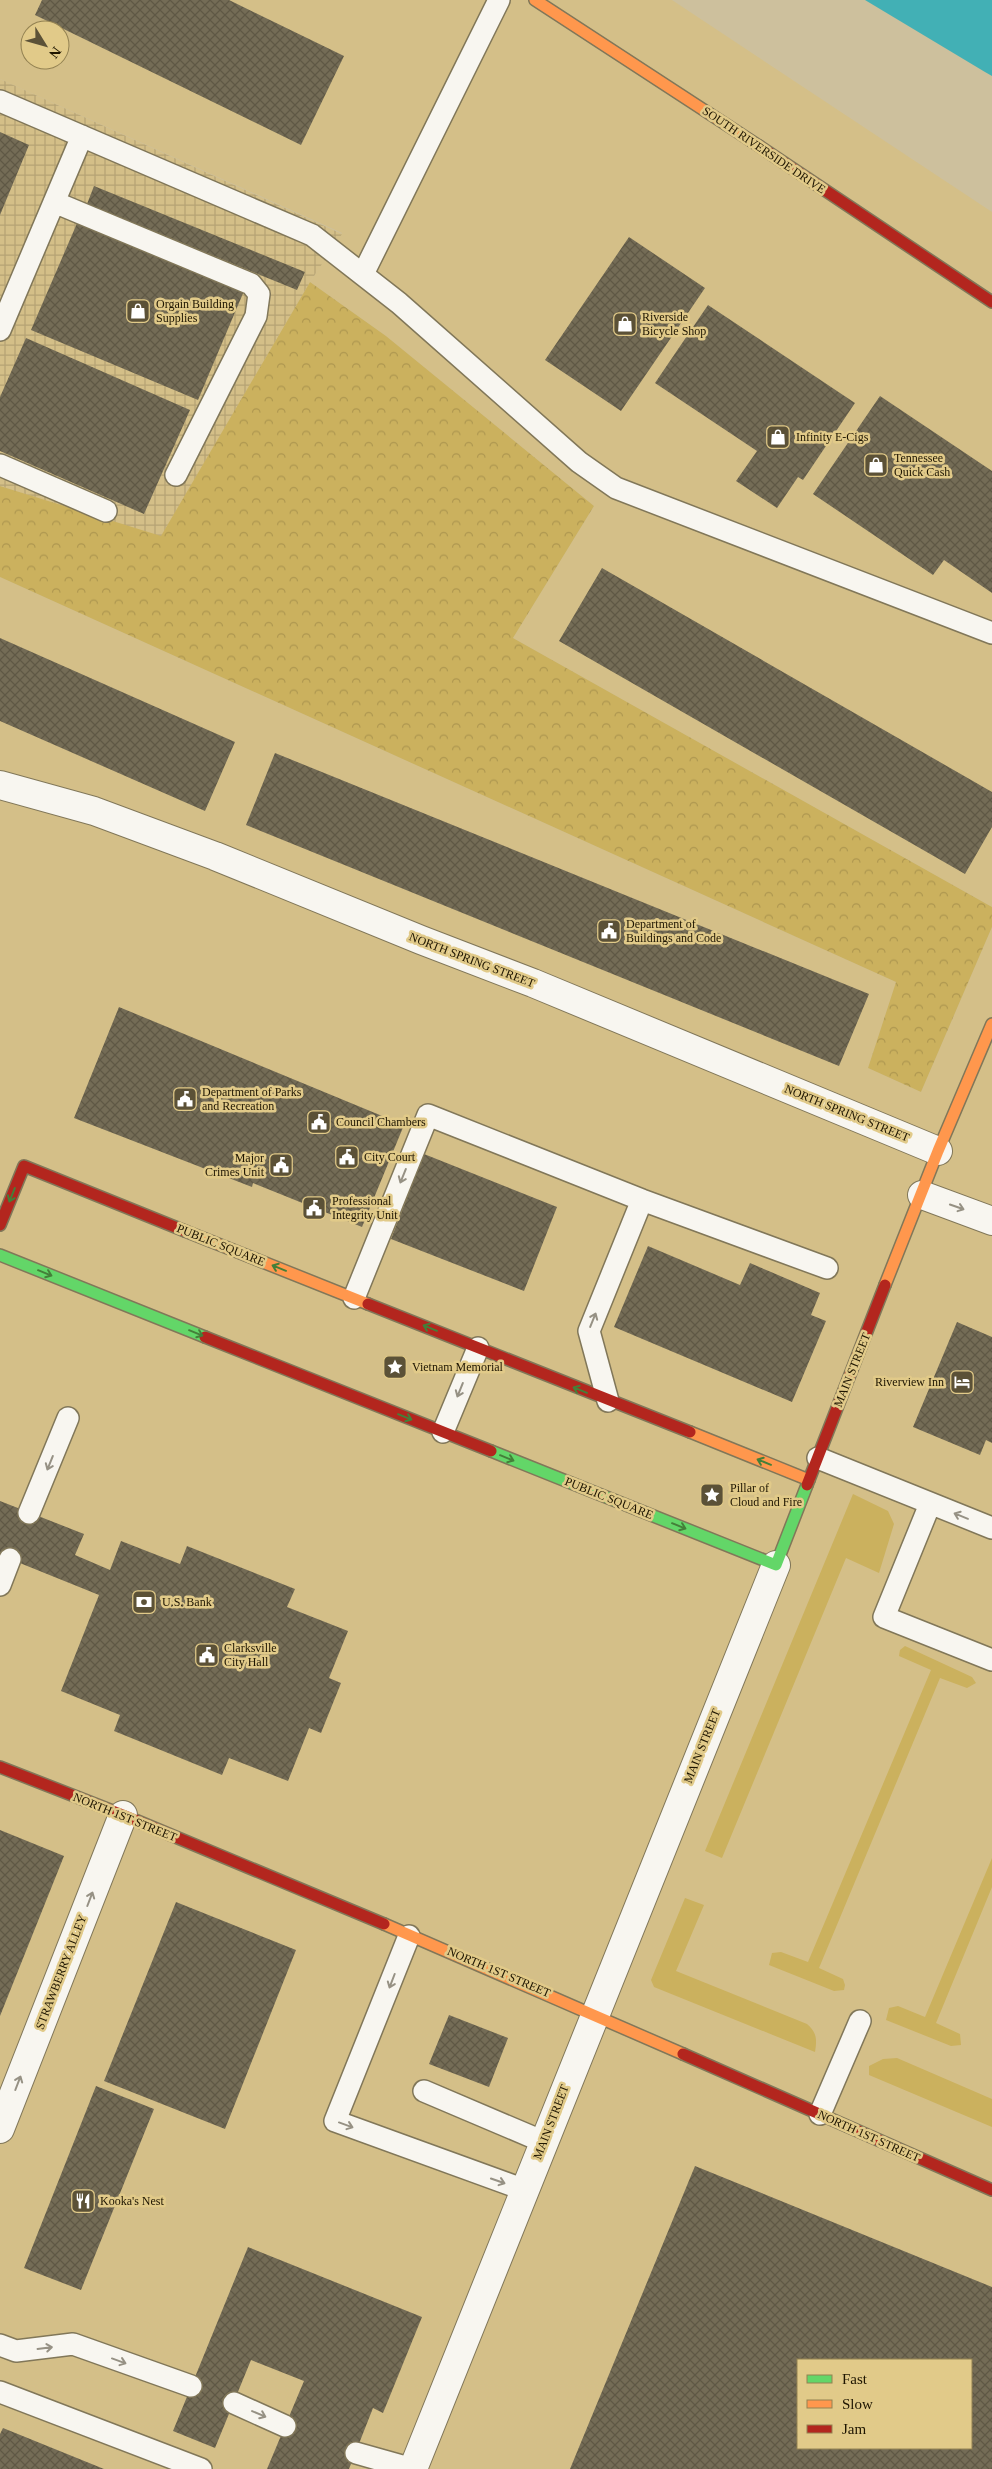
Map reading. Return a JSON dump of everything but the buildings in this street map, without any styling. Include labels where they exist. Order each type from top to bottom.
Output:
[{"type":"main road","name":"SOUTH RIVERSIDE DRIVE","points":[[535,0],[658,79],[992,302]]},
{"type":"main road","name":"MAIN STREET","points":[[776,1565],[938,1150],[992,1024]]},
{"type":"main road","name":"PUBLIC SQUARE","points":[[0,1225],[24,1166],[809,1480]]},
{"type":"main road","name":"PUBLIC SQUARE","points":[[0,1255],[776,1565]]},
{"type":"main road","name":"NORTH 1ST STREET","points":[[0,1767],[123,1815],[594,2013],[992,2190]]},
{"type":"street","name":"NORTH SPRING STREET","points":[[0,785],[94,811],[214,856],[533,983],[938,1150]]},
{"type":"street","points":[[922,1195],[992,1221]]},
{"type":"street","name":"MAIN STREET","points":[[413,2469],[594,2013],[776,1565]]},
{"type":"street","name":"STRAWBERRY ALLEY","points":[[0,2129],[123,1815]]},
{"type":"lane","points":[[363,274],[499,0]]},
{"type":"lane","points":[[0,102],[312,236],[363,274],[578,462],[616,488],[992,633]]},
{"type":"lane","points":[[0,330],[82,136]]},
{"type":"lane","points":[[54,202],[251,284],[259,294],[256,316],[176,476]]},
{"type":"lane","points":[[0,465],[106,511]]},
{"type":"lane","points":[[354,1298],[428,1115],[642,1200],[827,1268]]},
{"type":"lane","points":[[608,1401],[589,1331],[642,1200]]},
{"type":"lane","points":[[443,1432],[478,1348]]},
{"type":"lane","points":[[29,1513],[68,1418]]},
{"type":"lane","points":[[818,1458],[992,1528]]},
{"type":"lane","points":[[930,1504],[884,1617],[992,1660]]},
{"type":"lane","points":[[0,1585],[10,1559]]},
{"type":"lane","points":[[409,1936],[335,2121],[525,2190]]},
{"type":"lane","points":[[820,2114],[860,2021]]},
{"type":"lane","points":[[424,2091],[544,2142]]},
{"type":"lane","points":[[0,2345],[16,2351],[73,2344],[191,2386]]},
{"type":"lane","points":[[0,2392],[201,2469]]},
{"type":"lane","points":[[234,2403],[285,2426]]},
{"type":"lane","points":[[356,2453],[413,2469]]},
{"type":"shaded area","points":[[0,0],[672,0],[992,212],[992,907],[513,638],[594,506],[386,336],[310,282],[342,233],[0,79]]},
{"type":"shaded area","points":[[0,79],[342,234],[310,282],[161,537],[0,486]]},
{"type":"shaded area","points":[[0,577],[896,982],[868,1068],[921,1092],[992,927],[992,2469],[0,2469]]},
{"type":"green space","points":[[310,282],[386,336],[594,506],[513,638],[992,907],[992,927],[921,1092],[868,1068],[896,982],[0,577],[0,486],[161,536]]},
{"type":"green space","points":[[853,1494],[888,1511],[894,1524],[879,1573],[846,1558],[722,1858],[705,1851]]},
{"type":"green space","points":[[905,1646],[972,1677],[976,1683],[967,1688],[940,1678],[819,1968],[843,1979],[844,1990],[834,1991],[769,1965],[772,1953],[781,1952],[808,1962],[931,1670],[899,1656],[900,1650]]},
{"type":"green space","points":[[992,1858],[992,1887],[936,2023],[960,2034],[961,2045],[951,2046],[886,2020],[889,2008],[898,2006],[925,2017]]},
{"type":"green space","points":[[685,1898],[704,1905],[676,1971],[807,2024],[816,2036],[815,2052],[654,1987],[651,1980]]},
{"type":"green space","points":[[897,2058],[992,2099],[992,2127],[869,2075],[869,2066],[883,2059]]},
{"type":"water","points":[[865,0],[992,0],[992,76],[985,72]]},
{"type":"traffic: fast","points":[[0,1255],[205,1337]]},
{"type":"traffic: fast","points":[[491,1451],[776,1565],[807,1485]]},
{"type":"traffic: slow","points":[[535,0],[759,146]]},
{"type":"traffic: slow","points":[[885,1285],[938,1151],[992,1024]]},
{"type":"traffic: slow","points":[[185,1231],[368,1304]]},
{"type":"traffic: slow","points":[[690,1432],[809,1480]]},
{"type":"traffic: slow","points":[[384,1924],[683,2054]]},
{"type":"traffic: jam","points":[[759,146],[992,302]]},
{"type":"traffic: jam","points":[[0,1225],[24,1166],[185,1231]]},
{"type":"traffic: jam","points":[[807,1485],[885,1285]]},
{"type":"traffic: jam","points":[[368,1304],[690,1432]]},
{"type":"traffic: jam","points":[[205,1337],[491,1451]]},
{"type":"traffic: jam","points":[[0,1767],[123,1815],[384,1924]]},
{"type":"traffic: jam","points":[[683,2054],[992,2190]]},
{"type":"place","name":"Orgain Building Supplies","points":[[138,311]]},
{"type":"place","name":"Riverside Bicycle Shop","points":[[625,324]]},
{"type":"place","name":"Infinity E-Cigs","points":[[778,437]]},
{"type":"place","name":"Tennessee Quick Cash","points":[[876,465]]},
{"type":"place","name":"Department of Buildings and Code","points":[[609,931]]},
{"type":"place","name":"Department of Parks and Recreation","points":[[185,1099]]},
{"type":"place","name":"Council Chambers","points":[[319,1122]]},
{"type":"place","name":"City Court","points":[[347,1157]]},
{"type":"place","name":"Major Crimes Unit","points":[[281,1165]]},
{"type":"place","name":"Professional Integrity Unit","points":[[314,1208]]},
{"type":"place","name":"Vietnam Memorial","points":[[395,1367]]},
{"type":"place","name":"Riverview Inn","points":[[962,1382]]},
{"type":"place","name":"Pillar of Cloud and Fire","points":[[712,1495]]},
{"type":"place","name":"U.S. Bank","points":[[144,1602]]},
{"type":"place","name":"Clarksville City Hall","points":[[207,1655]]},
{"type":"place","name":"Kooka's Nest","points":[[83,2201]]}]
